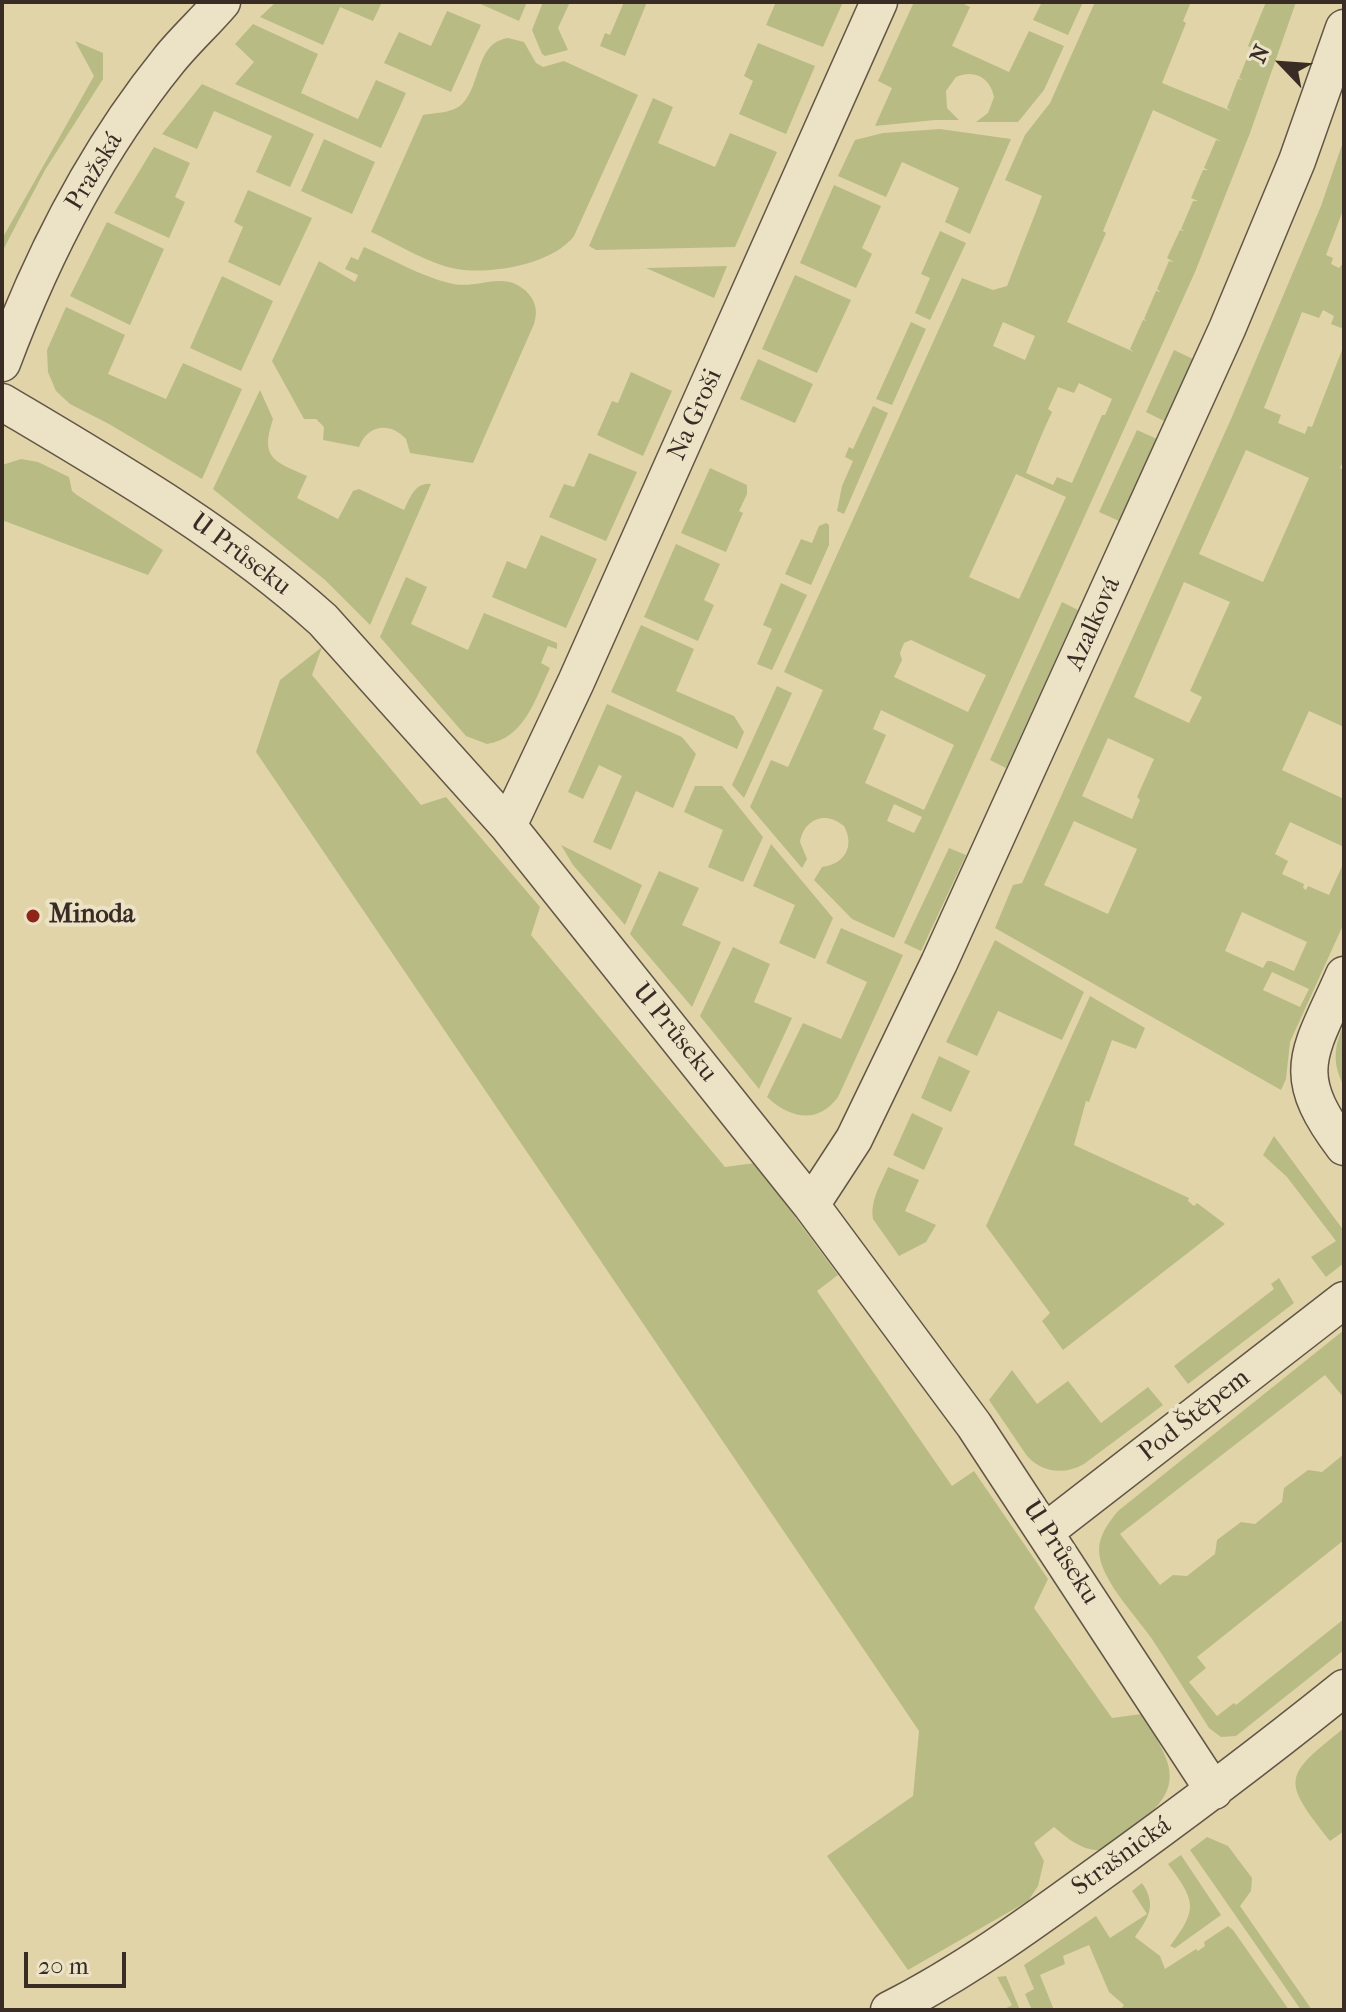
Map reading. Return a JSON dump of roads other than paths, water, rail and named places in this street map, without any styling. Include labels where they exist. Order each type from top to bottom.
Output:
[{"type":"street","name":"Pražská","points":[[2,363],[24,303],[88,180],[170,59],[222,2]]},
{"type":"street","name":"Na Groši","points":[[508,826],[589,653],[879,2]]},
{"type":"street","name":"Azalková","points":[[811,1205],[854,1139],[939,963],[1194,402],[1297,161],[1344,28]]},
{"type":"street","name":"U Průseku","points":[[2,402],[185,513],[303,603],[323,620],[508,826],[811,1205],[974,1425],[1214,1791]]},
{"type":"street","points":[[1344,975],[1315,1041],[1309,1064],[1310,1086],[1317,1108],[1344,1147]]},
{"type":"street","name":"Pod Štěpem","points":[[1046,1531],[1344,1300]]},
{"type":"street","name":"Strašnická","points":[[889,2010],[994,1950],[1214,1791],[1344,1688]]},
{"type":"place","name":"Minoda","points":[[33,916]]}]
